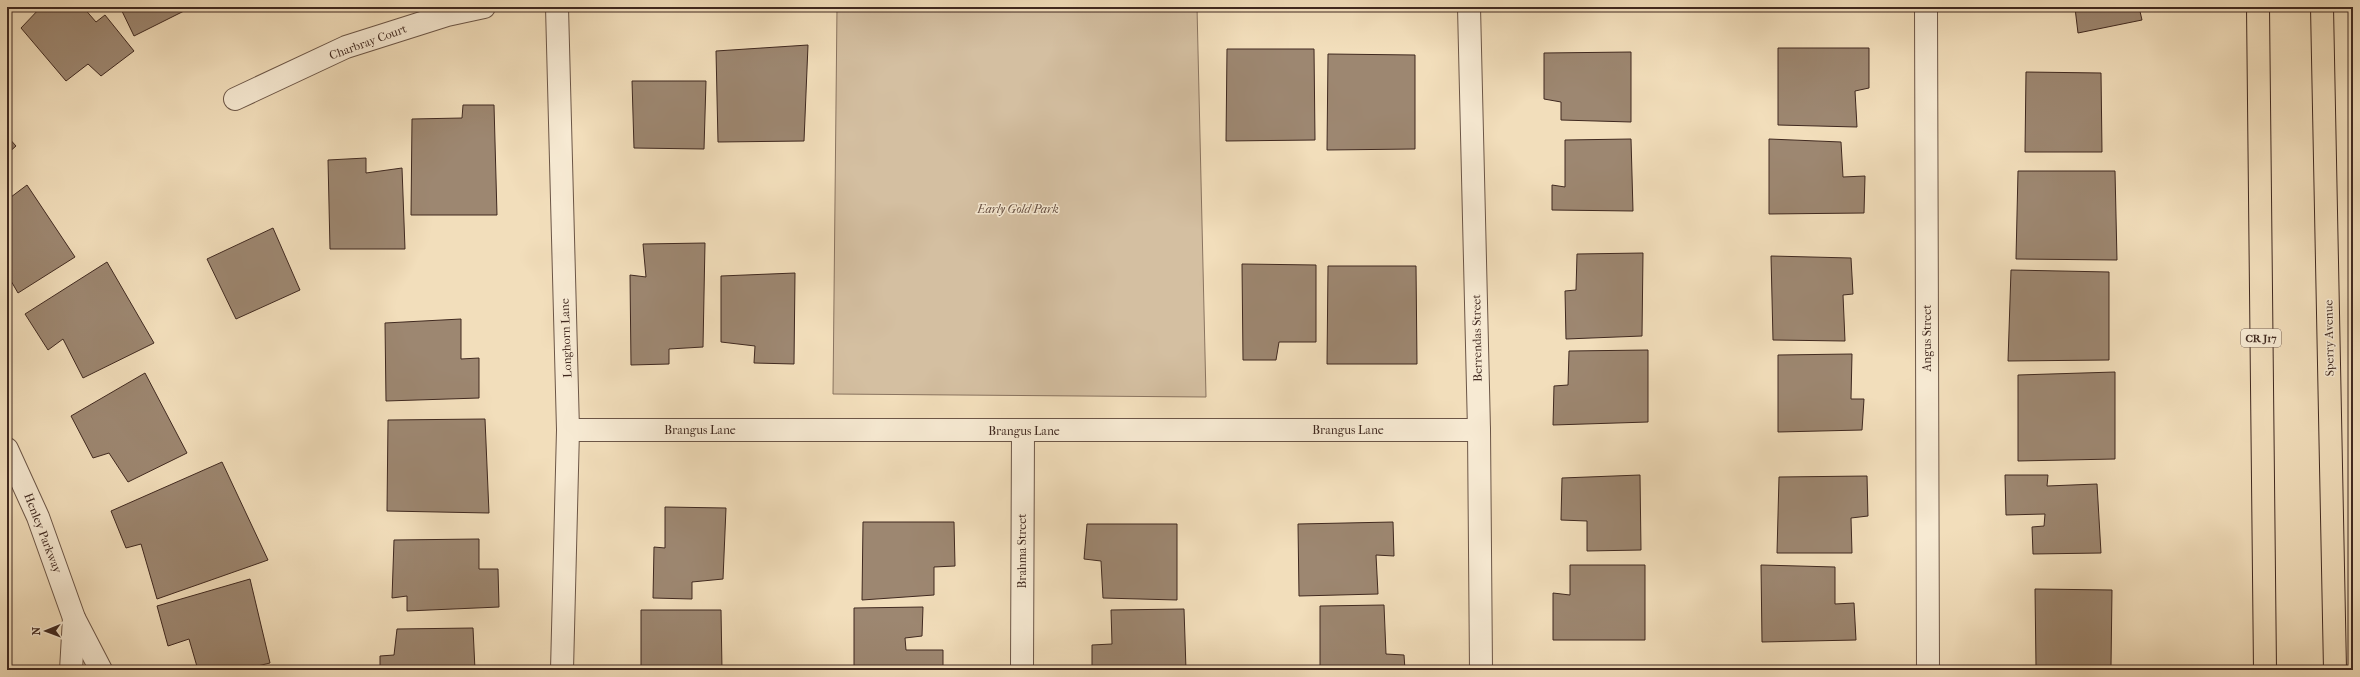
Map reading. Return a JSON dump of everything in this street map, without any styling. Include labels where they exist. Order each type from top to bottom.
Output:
[{"type":"main road","name":"CR J17","points":[[2258,7],[2265,670]]},
{"type":"main road","name":"Sperry Avenue","points":[[2322,7],[2335,670]]},
{"type":"street","name":"Charbray Court","points":[[235,99],[346,47],[447,15],[484,7]]},
{"type":"street","name":"Longhorn Lane","points":[[557,7],[568,430],[562,670]]},
{"type":"street","name":"Berrendas Street","points":[[1469,7],[1479,430],[1481,670]]},
{"type":"street","name":"Angus Street","points":[[1926,7],[1928,670]]},
{"type":"street","name":"Brangus Lane","points":[[568,430],[1479,430]]},
{"type":"street","name":"Brahma Street","points":[[1022,670],[1023,431]]},
{"type":"street","name":"Henley Parkway","points":[[7,449],[38,516],[74,618],[101,670]]},
{"type":"street","name":"Henley Parkway","points":[[71,670],[74,618]]},
{"type":"green space","name":"Early Gold Park","points":[[837,7],[1197,7],[1206,397],[833,394]]},
{"type":"building","points":[[41,7],[83,7],[96,22],[105,15],[134,51],[101,76],[88,64],[66,81],[21,28]]},
{"type":"building","points":[[120,7],[192,7],[134,36]]},
{"type":"building","points":[[2139,7],[2142,20],[2078,33],[2075,8]]},
{"type":"building","points":[[808,45],[804,141],[718,142],[716,51]]},
{"type":"building","points":[[1778,48],[1869,48],[1869,88],[1855,91],[1857,127],[1778,125]]},
{"type":"building","points":[[1227,49],[1314,49],[1315,140],[1226,141]]},
{"type":"building","points":[[1631,52],[1631,122],[1561,120],[1561,102],[1544,99],[1544,53]]},
{"type":"building","points":[[1328,54],[1415,55],[1415,149],[1327,150]]},
{"type":"building","points":[[2026,72],[2101,73],[2102,152],[2025,152]]},
{"type":"building","points":[[632,81],[706,81],[704,149],[634,148]]},
{"type":"building","points":[[463,105],[494,105],[497,215],[411,215],[412,119],[462,118]]},
{"type":"building","points":[[7,136],[16,146],[7,154]]},
{"type":"building","points":[[1631,139],[1633,211],[1552,210],[1552,185],[1565,187],[1565,140]]},
{"type":"building","points":[[1769,139],[1841,142],[1843,177],[1865,176],[1864,213],[1769,214]]},
{"type":"building","points":[[366,158],[366,173],[402,168],[405,249],[330,249],[328,160]]},
{"type":"building","points":[[2018,171],[2115,171],[2117,260],[2016,259]]},
{"type":"building","points":[[27,185],[75,257],[18,293],[7,274],[7,200]]},
{"type":"building","points":[[273,228],[300,290],[236,319],[207,259]]},
{"type":"building","points":[[705,243],[703,347],[669,349],[669,364],[631,365],[630,275],[646,277],[643,244]]},
{"type":"building","points":[[1643,253],[1642,336],[1566,339],[1565,291],[1576,290],[1577,254]]},
{"type":"building","points":[[1771,256],[1851,258],[1853,294],[1843,295],[1845,341],[1773,340]]},
{"type":"building","points":[[107,262],[154,343],[83,378],[63,339],[48,350],[25,314]]},
{"type":"building","points":[[1242,264],[1316,265],[1316,342],[1279,342],[1276,360],[1243,360]]},
{"type":"building","points":[[1328,266],[1416,266],[1417,364],[1327,364]]},
{"type":"building","points":[[2011,270],[2109,272],[2109,360],[2008,361]]},
{"type":"building","points":[[795,273],[794,364],[754,363],[755,346],[721,342],[721,276]]},
{"type":"building","points":[[461,319],[461,359],[479,358],[479,398],[386,401],[385,323]]},
{"type":"building","points":[[1648,350],[1648,422],[1553,425],[1554,386],[1568,385],[1569,351]]},
{"type":"building","points":[[1852,354],[1851,399],[1864,399],[1862,430],[1778,432],[1778,355]]},
{"type":"building","points":[[2115,372],[2115,459],[2018,461],[2018,375]]},
{"type":"building","points":[[145,373],[187,453],[128,482],[109,453],[93,458],[71,416]]},
{"type":"building","points":[[485,419],[489,513],[387,511],[388,420]]},
{"type":"building","points":[[222,462],[268,560],[157,599],[141,544],[126,548],[111,511]]},
{"type":"building","points":[[1640,475],[1641,550],[1587,551],[1587,521],[1561,520],[1562,478]]},
{"type":"building","points":[[2005,475],[2048,475],[2047,486],[2097,484],[2101,553],[2033,554],[2032,527],[2044,526],[2045,514],[2006,515]]},
{"type":"building","points":[[1867,476],[1868,516],[1851,518],[1852,553],[1777,553],[1779,477]]},
{"type":"building","points":[[665,507],[726,508],[723,579],[692,582],[692,599],[653,598],[654,547],[665,548]]},
{"type":"building","points":[[863,522],[954,522],[955,566],[934,567],[934,595],[862,600]]},
{"type":"building","points":[[1393,522],[1394,556],[1376,555],[1378,594],[1299,596],[1298,524]]},
{"type":"building","points":[[1087,524],[1177,524],[1177,600],[1103,598],[1101,561],[1084,559]]},
{"type":"building","points":[[479,539],[479,569],[498,569],[499,607],[407,611],[407,596],[392,598],[394,540]]},
{"type":"building","points":[[1570,565],[1645,565],[1645,640],[1553,640],[1553,593],[1570,595]]},
{"type":"building","points":[[1761,565],[1835,567],[1835,604],[1854,603],[1856,640],[1762,642]]},
{"type":"building","points":[[250,579],[270,663],[241,670],[198,670],[189,639],[168,646],[157,606]]},
{"type":"building","points":[[2035,589],[2112,590],[2111,666],[2036,666]]},
{"type":"building","points":[[1384,605],[1386,654],[1404,655],[1405,670],[1320,670],[1320,606]]},
{"type":"building","points":[[923,607],[922,636],[905,638],[906,650],[943,650],[943,670],[854,670],[854,608]]},
{"type":"building","points":[[1184,609],[1186,670],[1092,670],[1092,645],[1112,644],[1111,610]]},
{"type":"building","points":[[641,610],[721,610],[722,670],[641,668]]},
{"type":"building","points":[[473,628],[475,670],[380,670],[380,656],[394,655],[397,629]]}]
